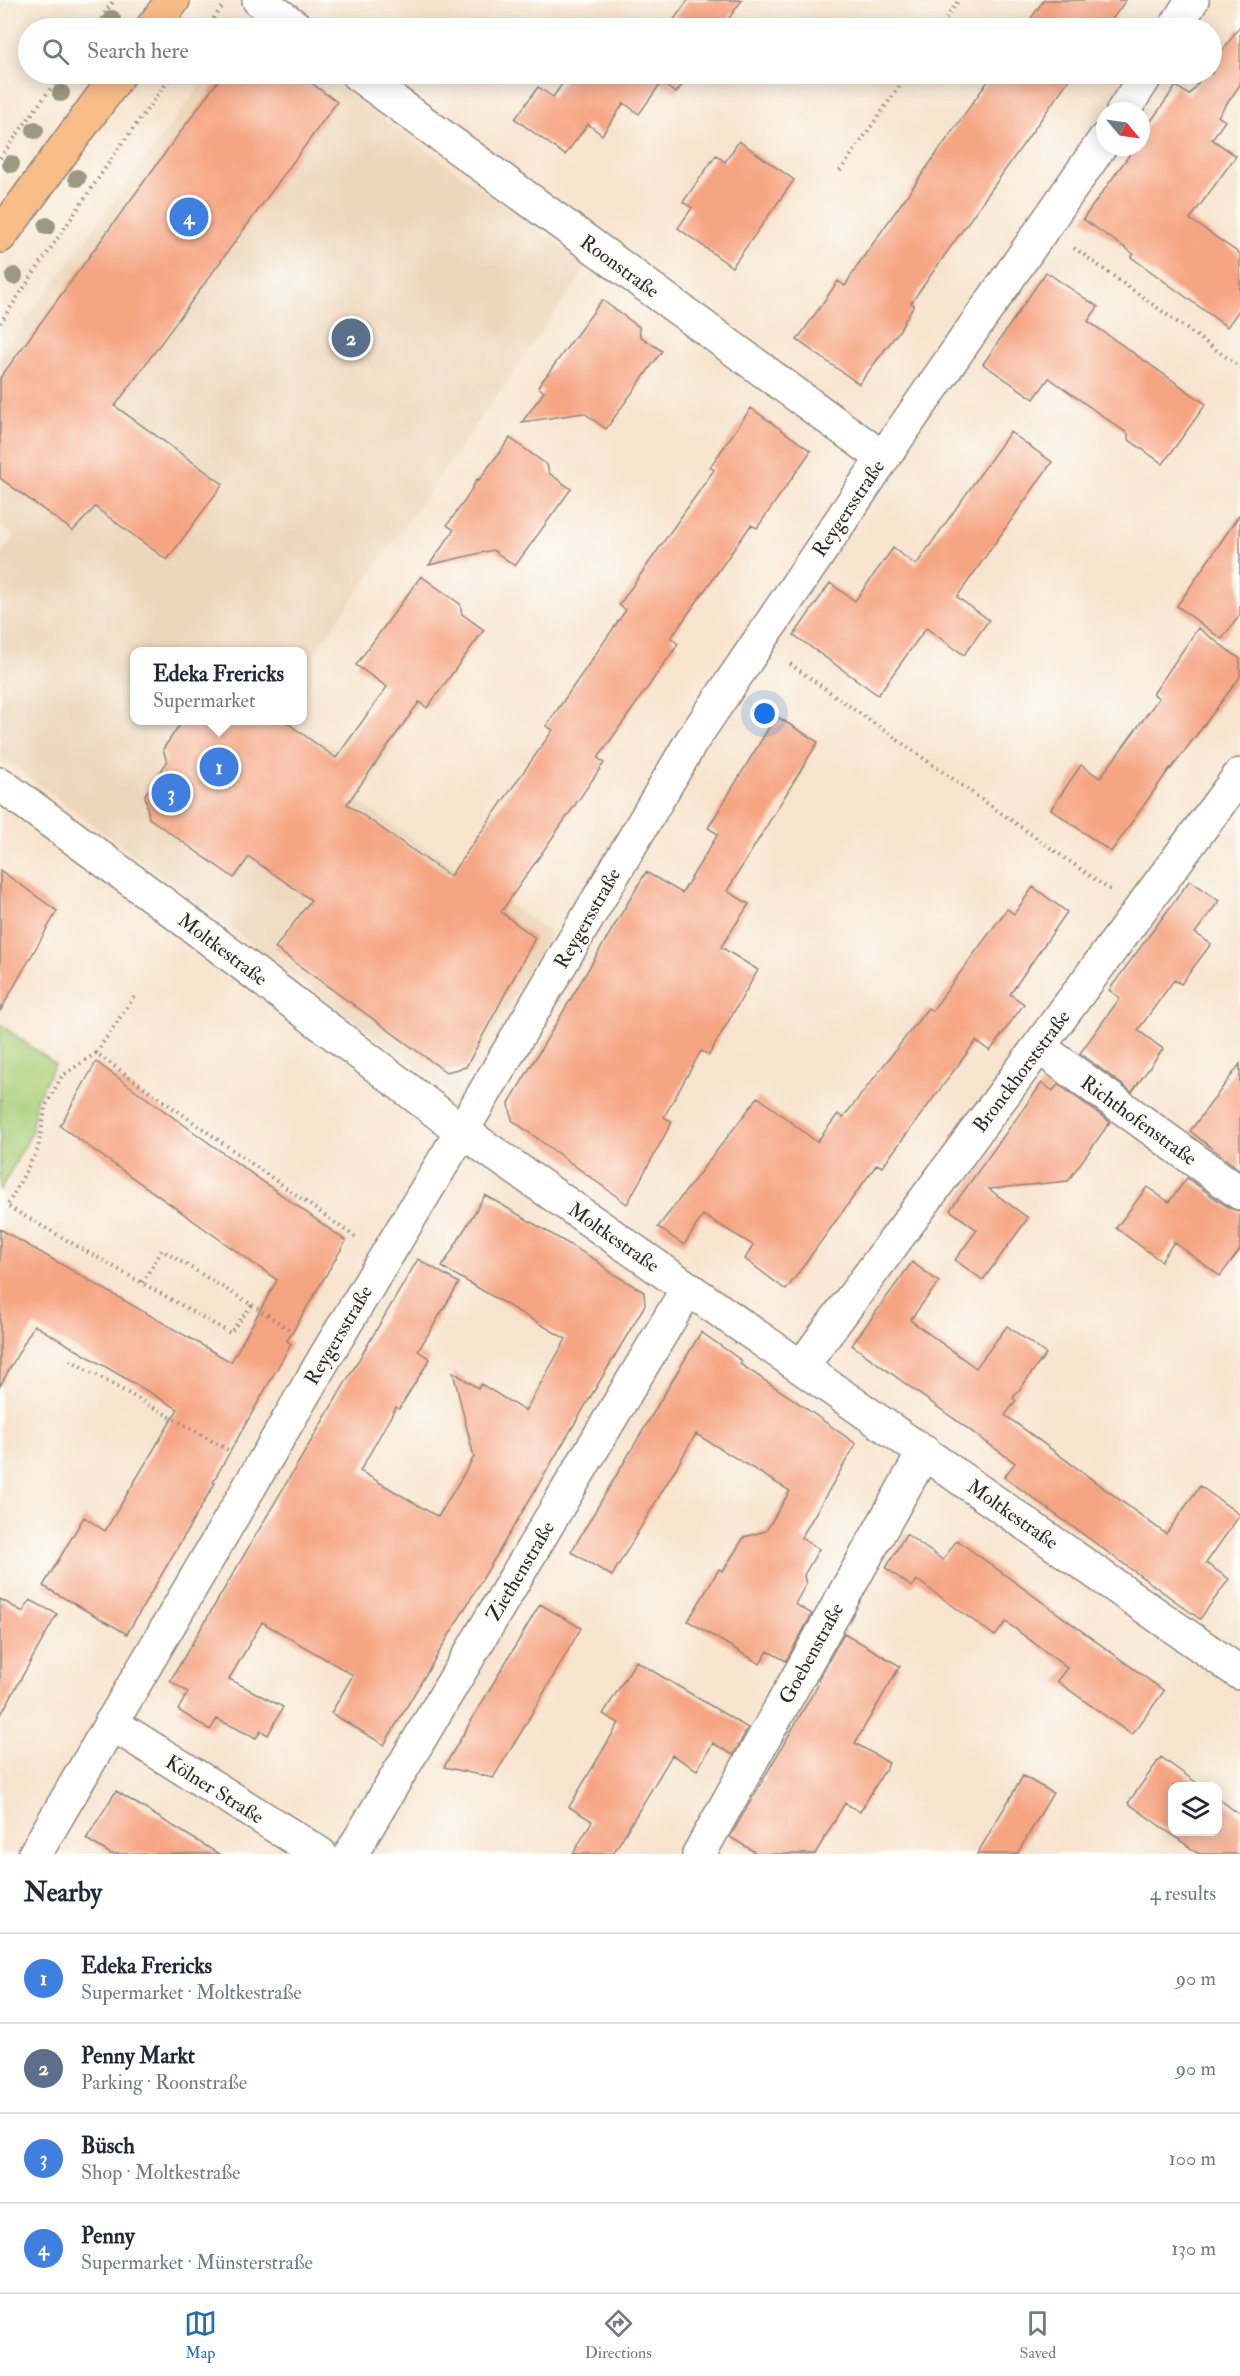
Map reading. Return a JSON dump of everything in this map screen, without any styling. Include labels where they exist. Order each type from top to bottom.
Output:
[{"type":"main road","points":[[160,18],[173,0]]},
{"type":"main road","points":[[0,237],[112,84]]},
{"type":"street","points":[[259,0],[283,18]]},
{"type":"street","points":[[1181,18],[1192,0]]},
{"type":"street","name":"Roonstraße","points":[[371,84],[883,458]]},
{"type":"street","points":[[1129,102],[1141,84]]},
{"type":"street","name":"Reygersstraße","points":[[35,1854],[327,1354],[462,1131],[691,742],[883,458],[1096,152]]},
{"type":"street","name":"Bronckhorststraße","points":[[802,1366],[1240,775]]},
{"type":"street","name":"Moltkestraße","points":[[0,784],[169,908],[462,1131],[1240,1673]]},
{"type":"street","name":"Richthofenstraße","points":[[1039,1047],[1240,1193]]},
{"type":"street","name":"Ziethenstraße","points":[[351,1854],[688,1288]]},
{"type":"street","name":"Goebenstraße","points":[[699,1854],[924,1452]]},
{"type":"street","name":"Kölner Straße","points":[[111,1723],[320,1854]]},
{"type":"path","points":[[101,18],[114,0]]},
{"type":"path","points":[[214,18],[227,0]]},
{"type":"path","points":[[946,18],[959,0]]},
{"type":"path","points":[[0,158],[54,84]]},
{"type":"path","points":[[0,323],[119,148],[166,84]]},
{"type":"path","points":[[840,171],[901,84]]},
{"type":"path","points":[[1044,226],[1240,367]]},
{"type":"path","points":[[758,641],[1140,911]]},
{"type":"path","points":[[134,997],[96,1053],[62,1077],[46,1105],[38,1149],[7,1206],[230,1334],[252,1305]]},
{"type":"path","points":[[96,1053],[385,1258]]},
{"type":"path","points":[[142,1284],[162,1250],[327,1354]]},
{"type":"path","points":[[70,1360],[260,1469]]},
{"type":"shaded area","points":[[202,84],[335,84],[588,266],[307,664],[307,647],[130,647],[130,725],[297,725],[336,751],[362,718],[396,744],[357,801],[551,933],[454,1095],[0,755],[0,556],[15,536],[0,524],[0,355]]},
{"type":"green space","points":[[0,1024],[55,1064],[36,1100],[31,1134],[0,1190]]},
{"type":"building","points":[[688,0],[742,0],[729,18],[675,18]]},
{"type":"building","points":[[1044,0],[1126,0],[1113,18],[1031,18]]},
{"type":"building","points":[[1240,26],[1240,85],[1218,116],[1225,121],[1212,139],[1236,156],[1190,219],[1240,254],[1240,309],[1227,327],[1131,257],[1134,254],[1083,219],[1128,156],[1150,156],[1150,122],[1176,86],[1189,95],[1197,84],[1222,84],[1222,51]]},
{"type":"building","points":[[216,84],[313,84],[337,102],[115,406],[223,484],[167,560],[95,507],[73,531],[0,478],[0,378]]},
{"type":"building","points":[[562,84],[660,84],[639,114],[624,103],[602,135],[588,124],[565,155],[515,119],[538,87],[553,97]]},
{"type":"building","points":[[662,84],[683,84],[676,93]]},
{"type":"building","points":[[986,84],[1066,84],[911,303],[914,305],[899,331],[859,384],[797,340],[838,281],[845,286]]},
{"type":"building","points":[[739,141],[794,180],[732,267],[678,228],[692,208],[683,202],[716,155],[725,162]]},
{"type":"building","points":[[1046,272],[1098,307],[1088,321],[1206,404],[1163,464],[1128,439],[1128,434],[1049,378],[1034,399],[983,364]]},
{"type":"building","points":[[602,300],[639,327],[640,336],[662,351],[606,429],[584,413],[522,422],[544,392],[538,387]]},
{"type":"building","points":[[751,408],[811,451],[757,528],[751,525],[671,638],[678,644],[598,758],[604,763],[501,912],[535,938],[466,1067],[446,1072],[275,948],[311,900],[249,857],[234,878],[149,818],[145,795],[167,762],[163,749],[180,725],[290,725],[336,758],[387,687],[356,665],[421,576],[460,604],[462,614],[484,630],[427,708],[419,702],[347,804],[450,876],[553,730],[546,726],[626,610],[619,605],[714,470],[710,467]]},
{"type":"building","points":[[1010,432],[1052,462],[957,597],[989,620],[964,655],[926,628],[878,695],[794,635],[830,583],[855,601],[893,548],[916,565]]},
{"type":"building","points":[[510,438],[547,465],[549,473],[571,489],[515,566],[493,550],[429,565],[454,530],[447,525],[477,479],[479,480]]},
{"type":"building","points":[[1240,514],[1240,615],[1222,639],[1177,606]]},
{"type":"building","points":[[1198,628],[1240,659],[1240,677],[1170,768],[1111,852],[1051,809],[1081,765],[1100,778],[1159,698],[1153,694]]},
{"type":"building","points":[[776,716],[818,742],[727,891],[749,904],[721,947],[758,970],[709,1055],[701,1051],[664,1117],[672,1122],[627,1204],[512,1120],[509,1103],[646,872],[682,893],[718,834],[708,828]]},
{"type":"building","points":[[0,870],[57,911],[0,1011]]},
{"type":"building","points":[[1190,880],[1219,901],[1195,933],[1211,944],[1181,984],[1174,980],[1138,1030],[1163,1049],[1132,1092],[1080,1053],[1120,998],[1109,990]]},
{"type":"building","points":[[1033,887],[1067,912],[1010,994],[1024,1004],[990,1051],[976,1041],[882,1167],[877,1164],[786,1290],[745,1259],[753,1245],[703,1215],[684,1245],[658,1227],[758,1097],[817,1142],[838,1114],[843,1118],[928,1008],[932,1011],[1007,909],[1014,914]]},
{"type":"building","points":[[96,1062],[346,1241],[287,1341],[291,1344],[213,1482],[215,1483],[127,1634],[43,1586],[84,1517],[105,1531],[178,1409],[34,1325],[0,1386],[0,1229],[231,1362],[277,1280],[60,1126]]},
{"type":"building","points":[[1240,1064],[1240,1170],[1190,1131]]},
{"type":"building","points":[[1042,1083],[1053,1091],[1058,1084],[1110,1122],[1068,1181],[989,1189],[1028,1218],[983,1280],[955,1260],[977,1230],[950,1210]]},
{"type":"building","points":[[1187,1178],[1229,1208],[1240,1211],[1240,1250],[1220,1276],[1174,1242],[1161,1261],[1116,1228],[1147,1187],[1169,1202]]},
{"type":"building","points":[[485,1195],[596,1260],[610,1272],[644,1292],[645,1305],[384,1745],[331,1713],[353,1675],[262,1622],[229,1679],[283,1707],[268,1735],[261,1731],[256,1738],[217,1719],[210,1730],[178,1710],[188,1692],[170,1681],[418,1259],[459,1283],[418,1351],[430,1359],[399,1409],[396,1407],[360,1471],[438,1517],[474,1457],[453,1372],[478,1388],[481,1384],[525,1411],[566,1339],[442,1267]]},
{"type":"building","points":[[912,1262],[939,1282],[910,1320],[976,1368],[1007,1326],[1046,1354],[1013,1398],[1016,1401],[1005,1415],[1166,1534],[1200,1486],[1240,1515],[1206,1563],[1229,1579],[1200,1619],[1004,1477],[1015,1463],[852,1345]]},
{"type":"building","points":[[701,1332],[742,1361],[740,1364],[856,1444],[801,1538],[819,1549],[804,1575],[806,1584],[795,1604],[812,1614],[786,1661],[768,1651],[760,1664],[688,1621],[719,1569],[723,1571],[744,1537],[766,1531],[790,1491],[696,1434],[612,1576],[571,1552]]},
{"type":"building","points":[[906,1534],[943,1560],[957,1540],[1164,1691],[1132,1735],[1057,1681],[1067,1668],[1006,1622],[995,1636],[917,1580],[912,1587],[886,1568]]},
{"type":"building","points":[[0,1599],[23,1612],[30,1600],[57,1614],[0,1716]]},
{"type":"building","points":[[540,1604],[581,1628],[520,1734],[493,1778],[444,1767]]},
{"type":"building","points":[[844,1633],[900,1666],[855,1743],[889,1763],[860,1812],[845,1803],[815,1854],[758,1854],[730,1837],[820,1681],[818,1680]]},
{"type":"building","points":[[636,1661],[748,1728],[733,1755],[713,1743],[697,1770],[672,1755],[613,1854],[573,1854],[592,1821],[569,1807],[619,1723],[603,1714]]},
{"type":"building","points":[[1161,1757],[1195,1782],[1168,1782],[1168,1832],[1128,1803]]},
{"type":"building","points":[[1023,1776],[1053,1793],[1017,1854],[977,1854]]},
{"type":"building","points":[[116,1791],[219,1854],[111,1854],[86,1839]]},
{"type":"building","points":[[1222,1801],[1240,1815],[1240,1854],[1199,1854],[1174,1836],[1222,1836]]},
{"type":"place","name":"Penny","points":[[189,217]]},
{"type":"place","name":"Penny Markt","points":[[351,338]]},
{"type":"place","name":"Edeka Frericks","points":[[219,767]]},
{"type":"place","name":"Büsch","points":[[171,793]]}]
